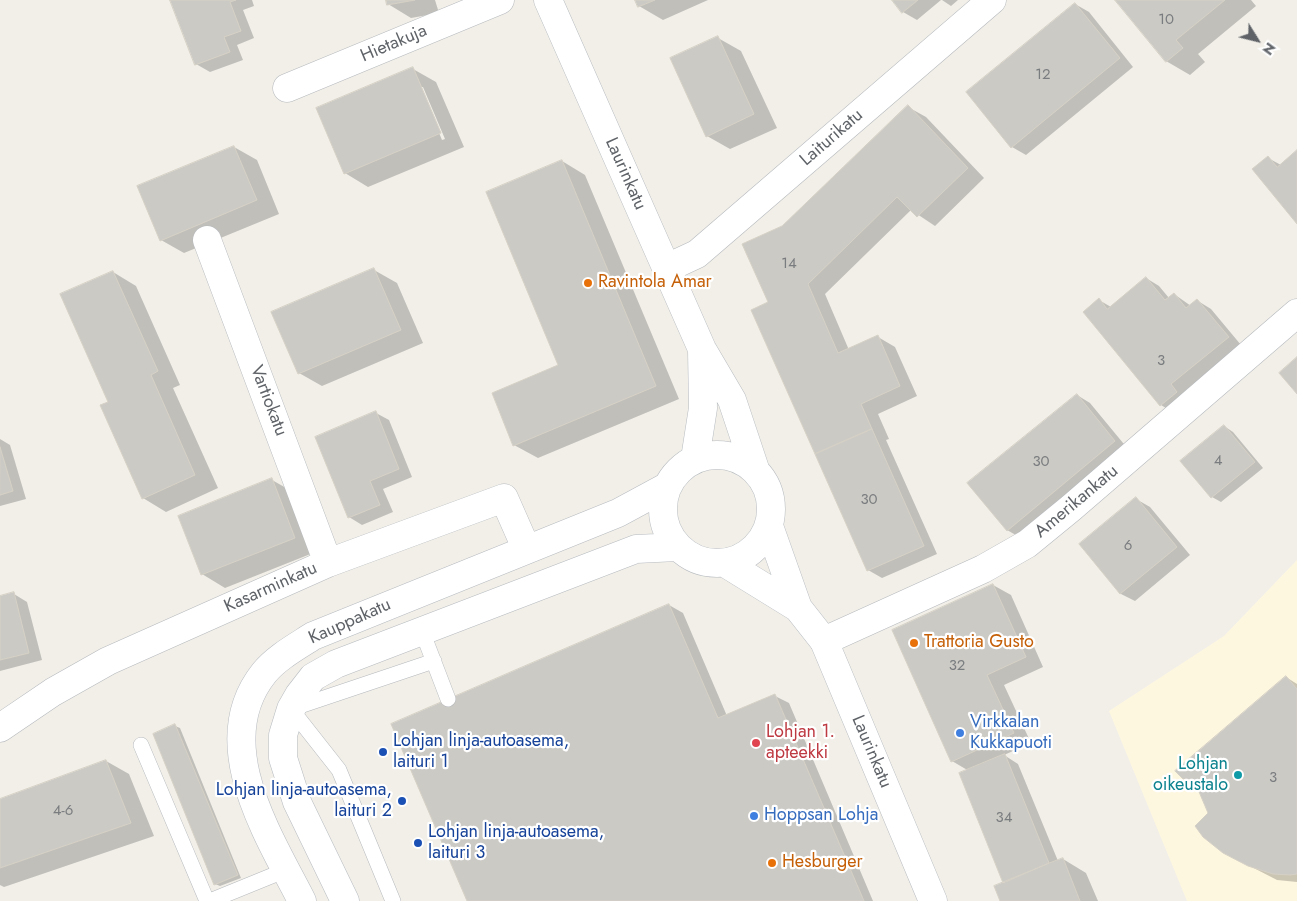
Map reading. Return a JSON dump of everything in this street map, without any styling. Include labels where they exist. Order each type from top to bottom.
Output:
[{"type":"street","name":"Hietakuja","points":[[287,88],[500,0]]},
{"type":"street","name":"Laurinkatu","points":[[548,0],[668,268],[702,349],[732,400],[755,469]]},
{"type":"street","name":"Laiturikatu","points":[[668,268],[697,254],[992,0]]},
{"type":"street","name":"Vartiokatu","points":[[207,240],[328,563]]},
{"type":"street","name":"Amerikankatu","points":[[824,640],[983,569],[1027,544],[1297,314]]},
{"type":"street","name":"Laurinkatu","points":[[695,459],[703,408],[702,349]]},
{"type":"street","points":[[710,455],[726,455],[741,460],[755,469],[764,481],[770,496],[772,511],[769,526],[763,540],[753,551],[740,559],[725,563],[708,563],[692,558],[678,547],[668,534],[663,518],[663,502],[668,486],[684,466],[695,459],[710,455]]},
{"type":"street","name":"Kauppakatu","points":[[302,901],[259,816],[242,762],[243,715],[264,673],[287,653],[313,636],[526,548],[618,513],[668,486]]},
{"type":"street","name":"Kasarminkatu","points":[[0,728],[53,692],[108,660],[328,563],[504,498],[526,548]]},
{"type":"street","name":"Laurinkatu","points":[[769,526],[798,608]]},
{"type":"street","name":"Kauppakatu","points":[[345,901],[297,802],[283,758],[283,735],[291,709],[313,677],[336,664],[636,549],[678,547]]},
{"type":"street","name":"Laurinkatu","points":[[725,563],[798,608],[824,640],[933,901]]},
{"type":"lane","points":[[422,631],[448,699]]},
{"type":"lane","points":[[393,901],[339,770],[291,709],[434,661]]},
{"type":"lane","points":[[141,745],[209,901],[286,870]]},
{"type":"shaded area","points":[[1297,560],[1297,901],[1187,901],[1109,711],[1224,636]]},
{"type":"building","points":[[170,0],[236,0],[230,2],[241,31],[224,37],[230,52],[195,65]]},
{"type":"building","points":[[386,0],[415,0],[387,5]]},
{"type":"building","points":[[635,0],[655,0],[638,7]]},
{"type":"building","points":[[892,0],[918,0],[902,13]]},
{"type":"building","points":[[1115,0],[1225,0],[1176,40],[1183,48],[1166,62]]},
{"type":"building","points":[[1075,3],[1120,58],[1011,148],[966,92]]},
{"type":"building","points":[[718,36],[754,114],[706,137],[670,58]]},
{"type":"building","points":[[413,67],[441,133],[344,174],[316,108]]},
{"type":"building","points":[[908,105],[968,168],[917,217],[897,197],[808,284],[838,353],[878,335],[900,386],[861,404],[872,429],[815,454],[751,310],[768,302],[742,244],[782,226]]},
{"type":"building","points":[[234,146],[257,200],[160,241],[137,186]]},
{"type":"building","points":[[1297,150],[1297,224],[1252,169],[1268,156],[1277,167]]},
{"type":"building","points":[[562,160],[656,386],[513,446],[492,393],[558,365],[486,192]]},
{"type":"building","points":[[374,268],[401,330],[298,374],[271,312]]},
{"type":"building","points":[[113,271],[158,371],[151,375],[195,475],[142,499],[100,405],[108,402],[60,294]]},
{"type":"building","points":[[1146,277],[1165,300],[1174,293],[1186,308],[1197,299],[1229,337],[1171,384],[1177,392],[1160,406],[1083,312],[1099,298],[1107,309]]},
{"type":"building","points":[[1297,357],[1297,394],[1279,373]]},
{"type":"building","points":[[1077,394],[1115,441],[1007,531],[967,483]]},
{"type":"building","points":[[376,411],[399,469],[370,481],[380,505],[348,518],[315,437]]},
{"type":"building","points":[[1224,425],[1255,462],[1211,498],[1180,461]]},
{"type":"building","points":[[872,429],[924,546],[867,571],[815,454]]},
{"type":"building","points":[[0,447],[13,491],[0,495]]},
{"type":"building","points":[[272,478],[295,538],[201,575],[178,516]]},
{"type":"building","points":[[1136,497],[1177,547],[1120,594],[1079,544]]},
{"type":"building","points":[[993,584],[1026,657],[987,675],[1014,733],[951,762],[892,630]]},
{"type":"building","points":[[14,592],[29,653],[0,660],[0,596]]},
{"type":"building","points":[[669,604],[718,718],[775,694],[864,901],[467,901],[391,724]]},
{"type":"building","name":"Lohjan oikeustalo","points":[[1286,676],[1297,689],[1297,874],[1290,875],[1273,874],[1248,866],[1223,853],[1203,837],[1195,826],[1208,813],[1194,780],[1183,779],[1175,771]]},
{"type":"building","points":[[175,724],[238,875],[214,885],[153,734]]},
{"type":"building","points":[[1005,754],[1049,863],[1003,883],[959,773]]},
{"type":"building","points":[[106,760],[131,823],[0,868],[0,799]]},
{"type":"building","points":[[1063,858],[1080,901],[1000,901],[994,886]]},
{"type":"place","name":"Ravintola Amar","points":[[588,283]]},
{"type":"place","name":"Trattoria Gusto","points":[[914,643]]},
{"type":"place","name":"Virkkalan Kukkapuoti","points":[[960,733]]},
{"type":"place","name":"Lohjan 1. apteekki","points":[[756,743]]},
{"type":"place","name":"Lohjan linja-autoasema, laituri 1","points":[[383,752]]},
{"type":"place","name":"Lohjan oikeustalo","points":[[1238,775]]},
{"type":"place","name":"Lohjan linja-autoasema, laituri 2","points":[[402,801]]},
{"type":"place","name":"Hoppsan Lohja","points":[[754,816]]},
{"type":"place","name":"Lohjan linja-autoasema, laituri 3","points":[[418,843]]},
{"type":"place","name":"Hesburger","points":[[772,863]]}]
